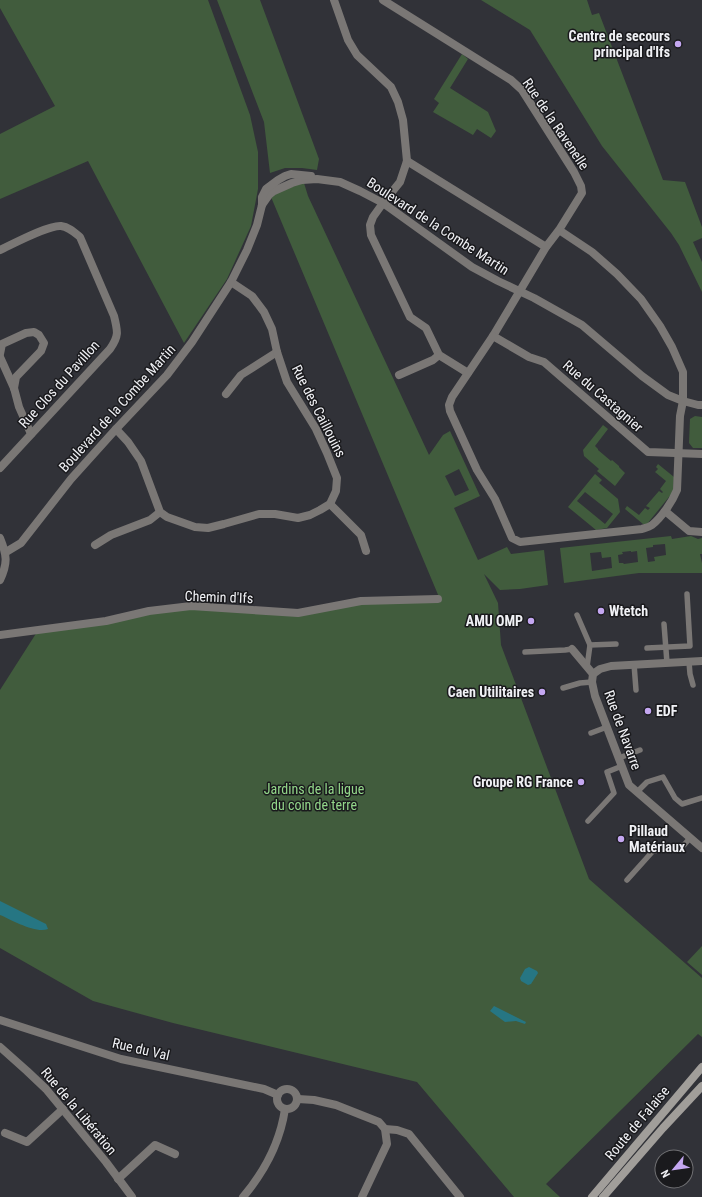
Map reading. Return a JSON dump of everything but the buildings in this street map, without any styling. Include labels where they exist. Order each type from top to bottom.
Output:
[{"type":"main road","name":"Route de Falaise","points":[[592,1197],[702,1067]]},
{"type":"main road","name":"Route de Falaise","points":[[603,1197],[662,1128],[702,1086]]},
{"type":"street","name":"Rue de la Ravenelle","points":[[383,0],[511,80],[522,90],[574,172],[581,186],[582,193],[559,230],[546,246],[520,291]]},
{"type":"street","points":[[337,1],[348,40],[357,55],[391,88],[404,120],[406,161],[400,182],[373,217],[370,225],[371,235],[410,317],[426,328],[439,356],[468,373]]},
{"type":"street","points":[[406,161],[546,246]]},
{"type":"street","name":"Boulevard de la Combe Martin","points":[[6,552],[21,543],[71,479],[167,375],[184,354],[231,282],[247,250],[257,225],[262,205],[269,195],[285,186],[302,180],[317,179],[340,182],[383,203],[472,267],[582,325],[642,376],[668,395],[683,401],[702,405]]},
{"type":"street","name":"Rue Clos du Pavillon","points":[[0,250],[48,229],[60,226],[71,230],[80,237],[114,316],[118,330],[116,339],[110,349],[0,468]]},
{"type":"street","points":[[520,291],[449,405],[450,411],[476,470],[495,499],[512,538],[520,542],[642,529],[652,525],[674,499],[677,490],[680,416],[683,401],[683,372],[672,347],[660,326],[641,299],[617,274],[592,252],[559,230]]},
{"type":"street","name":"Rue des Caillouins","points":[[231,282],[252,296],[264,312],[272,329],[277,352],[287,382],[316,429],[327,452],[337,478],[336,491],[330,504]]},
{"type":"street","points":[[14,388],[16,378],[41,351],[44,343],[39,335],[34,332],[26,333],[2,344],[0,355],[14,388],[19,407],[31,434]]},
{"type":"street","name":"Rue du Castagnier","points":[[493,336],[529,357],[544,362],[648,452],[702,454]]},
{"type":"street","points":[[226,394],[241,375],[277,352]]},
{"type":"street","points":[[399,375],[439,356]]},
{"type":"street","points":[[116,429],[128,442],[141,461],[160,512],[167,517],[195,527],[208,528],[259,514],[275,514],[298,518],[310,515],[330,504],[361,535],[366,551]]},
{"type":"street","points":[[665,511],[689,531],[702,532]]},
{"type":"street","points":[[95,545],[111,535],[150,520],[160,512]]},
{"type":"street","points":[[0,538],[6,552],[6,563],[0,580]]},
{"type":"street","name":"Chemin d'Ifs","points":[[0,635],[106,621],[149,611],[191,606],[298,613],[361,601],[438,599]]},
{"type":"street","points":[[572,649],[587,667],[592,678]]},
{"type":"street","name":"Rue de Navarre","points":[[702,661],[611,666],[600,669],[592,678],[596,696],[629,785],[702,848]]},
{"type":"street","name":"Rue du Val","points":[[0,1020],[121,1059],[264,1089],[278,1095]]},
{"type":"street","name":"Rue de la Libération","points":[[0,1047],[46,1089],[132,1197]]},
{"type":"street","points":[[289,1089],[295,1092],[298,1099],[296,1105],[292,1109],[285,1110],[278,1104],[277,1101],[278,1095],[282,1090],[289,1089]]},
{"type":"street","points":[[298,1099],[314,1100],[336,1105],[379,1122],[385,1129],[387,1144],[362,1197]]},
{"type":"street","points":[[5,1133],[27,1142],[63,1110]]},
{"type":"street","points":[[243,1197],[268,1163],[283,1125],[285,1110]]},
{"type":"street","points":[[385,1129],[397,1130],[409,1134],[460,1197]]},
{"type":"street","points":[[118,1179],[155,1145],[175,1154]]},
{"type":"lane","points":[[648,648],[690,646],[686,594]]},
{"type":"lane","points":[[576,615],[590,645],[587,667]]},
{"type":"lane","points":[[664,624],[667,663]]},
{"type":"lane","points":[[590,645],[616,644]]},
{"type":"lane","points":[[525,652],[572,649]]},
{"type":"lane","points":[[689,662],[693,685]]},
{"type":"lane","points":[[634,664],[636,690]]},
{"type":"lane","points":[[564,688],[592,678]]},
{"type":"lane","points":[[591,733],[607,726]]},
{"type":"lane","points":[[619,758],[640,750]]},
{"type":"lane","points":[[588,821],[614,793],[607,772],[622,766]]},
{"type":"lane","points":[[638,792],[647,782],[663,777],[675,798],[682,804],[702,798]]},
{"type":"lane","points":[[627,880],[653,851],[684,845],[690,838]]},
{"type":"green space","points":[[0,0],[208,0],[250,115],[258,152],[258,189],[251,226],[227,279],[184,343],[88,161],[0,199],[0,134],[55,106],[0,8]]},
{"type":"green space","points":[[217,0],[260,0],[319,159],[317,170],[285,168],[270,173],[264,122]]},
{"type":"green space","points":[[481,0],[587,0],[592,15],[599,13],[663,180],[685,182],[702,227],[702,238],[693,242],[702,262],[702,292],[679,245],[602,146],[530,30]]},
{"type":"green space","points":[[462,54],[468,59],[450,88],[488,112],[496,131],[491,138],[477,129],[473,135],[433,112],[439,103],[434,99]]},
{"type":"green space","name":"Jardins de la ligue du coin de terre","points":[[304,183],[308,196],[429,455],[443,435],[450,431],[480,496],[454,508],[478,560],[507,547],[511,554],[544,550],[548,585],[500,590],[484,574],[498,603],[501,645],[589,879],[702,978],[702,1037],[698,1034],[546,1184],[560,1197],[514,1197],[417,1082],[173,1023],[93,1001],[0,948],[0,690],[37,632],[191,604],[292,613],[361,598],[439,597],[271,197],[287,187]],"holes":[[[459,469],[469,490],[455,496],[445,476]]]},
{"type":"green space","points":[[695,416],[702,417],[702,448],[693,448],[689,443],[690,419]]},
{"type":"green space","points":[[603,425],[608,429],[595,446],[625,473],[615,486],[597,471],[599,469],[584,456],[583,450]]},
{"type":"green space","points":[[658,464],[674,477],[673,492],[647,524],[643,524],[625,509],[627,506],[639,515],[645,508],[648,510],[650,508],[646,506],[659,491],[662,493],[663,492],[660,489],[666,481],[655,472],[658,469],[656,467]]},
{"type":"green space","points":[[595,474],[602,480],[599,483],[618,499],[620,512],[607,528],[596,530],[568,507]],"holes":[[[585,492],[613,514],[605,524],[577,501]]]},
{"type":"green space","points":[[671,536],[672,539],[691,536],[698,539],[702,538],[702,554],[700,554],[702,573],[639,573],[564,583],[560,548]],"holes":[[[665,544],[666,555],[654,557],[655,561],[648,562],[646,548],[653,547],[653,545]],[[637,551],[638,562],[624,564],[619,563],[618,555],[623,554],[622,552]],[[601,552],[602,558],[611,557],[612,568],[592,571],[590,553]]]},
{"type":"green space","points":[[702,946],[702,975],[687,962]]},
{"type":"water","points":[[0,901],[46,924],[48,929],[37,930],[0,915]]},
{"type":"water","points":[[529,967],[538,973],[531,984],[528,985],[521,981],[520,978],[525,969]]},
{"type":"water","points":[[494,1006],[526,1022],[525,1024],[516,1021],[505,1022],[490,1011]]},
{"type":"place","name":"Centre de secours principal d'Ifs","points":[[678,44]]},
{"type":"place","name":"Wtetch","points":[[601,611]]},
{"type":"place","name":"AMU OMP","points":[[531,621]]},
{"type":"place","name":"Caen Utilitaires","points":[[542,692]]},
{"type":"place","name":"EDF","points":[[648,711]]},
{"type":"place","name":"Groupe RG France","points":[[581,782]]},
{"type":"place","name":"Pillaud Matériaux","points":[[621,839]]}]
